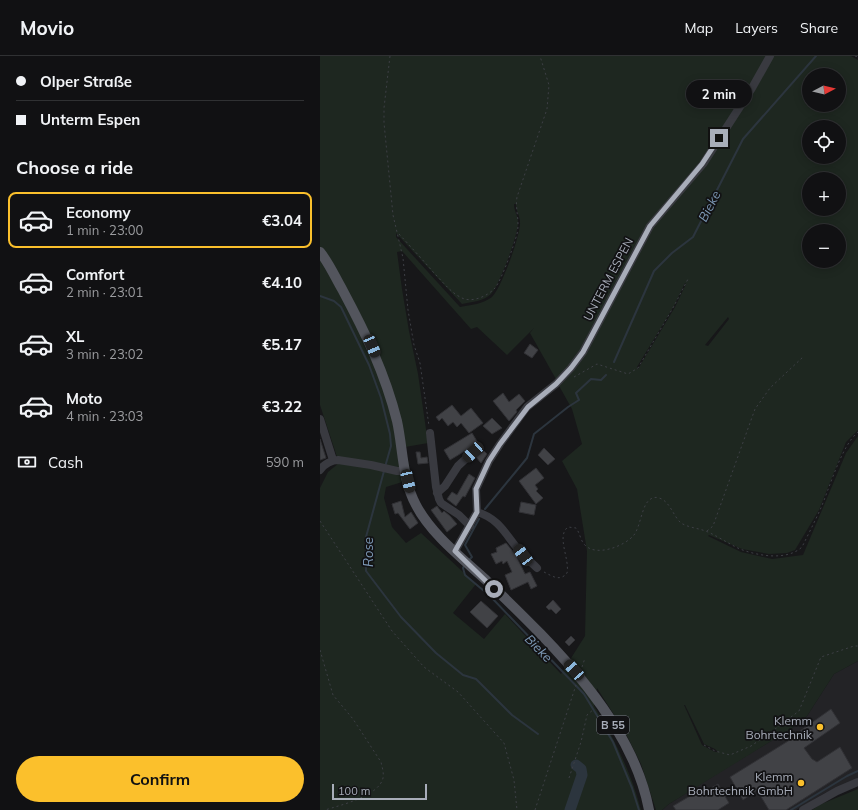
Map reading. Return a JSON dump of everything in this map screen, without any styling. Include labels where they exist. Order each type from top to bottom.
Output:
[{"type":"main road","name":"B 55","points":[[320,252],[356,315],[372,346],[383,374],[397,424],[410,491],[416,505],[434,530],[557,651],[592,691],[610,719],[633,762],[644,790],[649,810]]},
{"type":"street","name":"UNTERM ESPEN","points":[[477,512],[476,489],[493,455],[528,407],[556,384],[579,357],[650,226],[702,164],[752,88],[770,56]]},
{"type":"street","points":[[320,420],[333,460]]},
{"type":"street","points":[[430,433],[437,493],[441,503],[459,515],[470,526]]},
{"type":"street","points":[[437,493],[445,486],[458,466],[473,452]]},
{"type":"street","points":[[321,467],[333,460],[405,471]]},
{"type":"street","points":[[459,555],[477,512],[492,517],[503,528],[523,555],[537,568]]},
{"type":"street","points":[[803,810],[837,791],[858,782]]},
{"type":"path","points":[[390,56],[384,108],[384,123],[393,215],[404,264],[408,310],[414,345],[420,363],[430,433]]},
{"type":"path","points":[[398,233],[446,285],[460,297],[473,299],[487,294],[494,289],[501,278],[517,235],[519,222],[516,203],[517,197],[547,108],[548,85],[540,56]]},
{"type":"path","points":[[570,378],[597,364],[628,374],[638,368],[688,279]]},
{"type":"path","points":[[707,532],[713,526],[755,409],[770,388],[803,357]]},
{"type":"path","points":[[537,568],[556,578],[561,578],[564,576],[567,569],[567,561],[562,537],[563,532],[568,527],[576,528],[584,545],[589,548],[602,550],[610,549],[621,544],[633,535],[646,504],[653,498],[661,498],[682,523],[707,532],[740,549],[753,553],[781,556],[789,555],[798,551],[802,547],[820,511],[845,448],[858,432]]},
{"type":"path","points":[[320,521],[392,631],[424,667],[458,692],[504,743],[514,780],[517,810]]},
{"type":"path","points":[[704,745],[715,751],[730,755],[751,746],[799,711],[821,657],[858,646]]},
{"type":"path","points":[[320,650],[333,695],[353,719],[381,762],[383,770],[383,778],[377,789],[352,802],[325,810]]},
{"type":"path","points":[[535,810],[570,704]]},
{"type":"path","points":[[569,778],[581,742],[587,715],[597,706]]},
{"type":"shaded area","points":[[320,56],[768,56],[702,162],[657,213],[569,370],[557,381],[530,333],[534,328],[507,355],[477,327],[471,329],[402,251],[397,252],[428,443],[405,447],[412,479],[386,487],[384,498],[392,527],[406,543],[421,533],[476,584],[453,613],[484,639],[505,614],[561,674],[585,636],[587,551],[577,489],[562,461],[582,444],[572,409],[558,384],[571,373],[644,238],[703,165],[771,56],[851,56],[858,60],[858,430],[846,442],[819,510],[795,550],[787,553],[769,554],[742,549],[709,535],[708,536],[741,552],[772,559],[803,555],[846,453],[858,436],[858,661],[834,674],[807,716],[791,729],[669,804],[662,810],[656,810],[641,764],[625,732],[597,688],[594,706],[622,756],[641,810],[320,810],[320,488],[328,472],[339,463],[320,405]],"holes":[[[514,204],[516,204],[520,220],[514,249],[496,292],[492,297],[477,304],[460,307],[396,237],[396,233],[462,304],[474,302],[491,294],[499,281],[512,248],[517,228],[518,220]],[[685,283],[686,284],[675,307],[638,369],[637,367],[674,306]],[[728,317],[729,319],[708,346],[705,345]],[[684,705],[704,744],[718,752],[715,752],[702,745]]]},
{"type":"shaded area","name":"Klemm Bohrtechnik","points":[[858,661],[858,779],[825,793],[796,810],[662,810],[669,804],[731,765],[791,729],[807,716],[834,674]]},
{"type":"shaded area","points":[[858,789],[858,810],[812,810],[819,805]]},
{"type":"building","points":[[530,344],[538,350],[532,358],[524,353]]},
{"type":"building","points":[[503,393],[509,402],[519,394],[525,401],[516,410],[517,412],[509,421],[493,401]]},
{"type":"building","points":[[452,405],[461,416],[471,408],[483,423],[469,433],[461,423],[457,427],[453,422],[448,426],[442,418],[439,421],[436,417]]},
{"type":"building","points":[[492,418],[502,428],[492,434],[483,426]]},
{"type":"building","points":[[472,433],[478,443],[450,460],[444,450]]},
{"type":"building","points":[[320,439],[326,458],[320,460]]},
{"type":"building","points":[[544,448],[555,459],[548,465],[538,455]]},
{"type":"building","points":[[484,451],[487,454],[481,463],[476,457]]},
{"type":"building","points":[[416,452],[420,452],[421,458],[427,457],[428,463],[418,464]]},
{"type":"building","points":[[536,468],[544,478],[535,485],[538,489],[536,491],[543,498],[536,504],[519,481]]},
{"type":"building","points":[[469,474],[475,478],[465,497],[463,496],[456,506],[447,499],[452,492],[457,495]]},
{"type":"building","points":[[401,501],[405,517],[411,512],[418,523],[410,529],[398,513],[395,514],[392,504]]},
{"type":"building","points":[[521,502],[536,505],[534,515],[519,512]]},
{"type":"building","points":[[437,506],[442,513],[444,511],[457,524],[447,532],[431,510]]},
{"type":"building","points":[[506,543],[516,555],[525,574],[530,572],[537,586],[531,589],[528,582],[511,590],[505,575],[512,572],[507,561],[503,564],[502,561],[496,564],[491,554],[497,552],[496,548]]},
{"type":"building","points":[[553,600],[561,609],[556,614],[551,609],[549,610],[546,607]]},
{"type":"building","points":[[481,601],[498,616],[487,628],[470,612]]},
{"type":"building","points":[[571,636],[575,640],[569,646],[565,642]]},
{"type":"building","points":[[831,709],[840,723],[804,748],[812,759],[817,762],[840,747],[852,768],[786,810],[769,810],[757,790],[743,800],[730,777],[801,733],[800,731]]},
{"type":"building","points":[[718,784],[729,803],[718,810],[676,810],[673,806],[702,789],[704,792]]},
{"type":"waterway","name":"Bieke","points":[[614,362],[654,271],[672,253],[693,237],[743,139],[816,56]]},
{"type":"waterway","name":"Rose","points":[[320,296],[334,301],[341,307],[369,365],[381,398],[390,434],[391,446],[385,467]]},
{"type":"waterway","name":"Bieke","points":[[485,509],[527,458],[534,434],[579,400],[576,393],[591,379],[601,380],[606,375]]},
{"type":"waterway","name":"Rose","points":[[384,471],[366,537],[366,571],[401,617],[436,653],[463,675],[476,679],[512,715],[538,734]]},
{"type":"waterway","name":"Bieke","points":[[468,561],[472,557],[465,545],[479,519]]},
{"type":"waterway","name":"Bieke","points":[[464,566],[463,568],[465,575],[490,596],[584,694],[613,742],[632,788],[639,810]]},
{"type":"waterway","name":"Rose","points":[[570,810],[582,775],[581,769],[576,765]]},
{"type":"waterway","points":[[791,810],[847,776],[858,771]]},
{"type":"place","name":"Klemm Bohrtechnik","points":[[820,727]]},
{"type":"place","name":"Klemm Bohrtechnik GmbH","points":[[801,783]]},
{"type":"route","points":[[494,589],[455,551],[477,512],[476,489],[489,461],[517,420],[528,407],[556,384],[583,352],[643,237],[658,216],[702,164],[719,138]]}]
